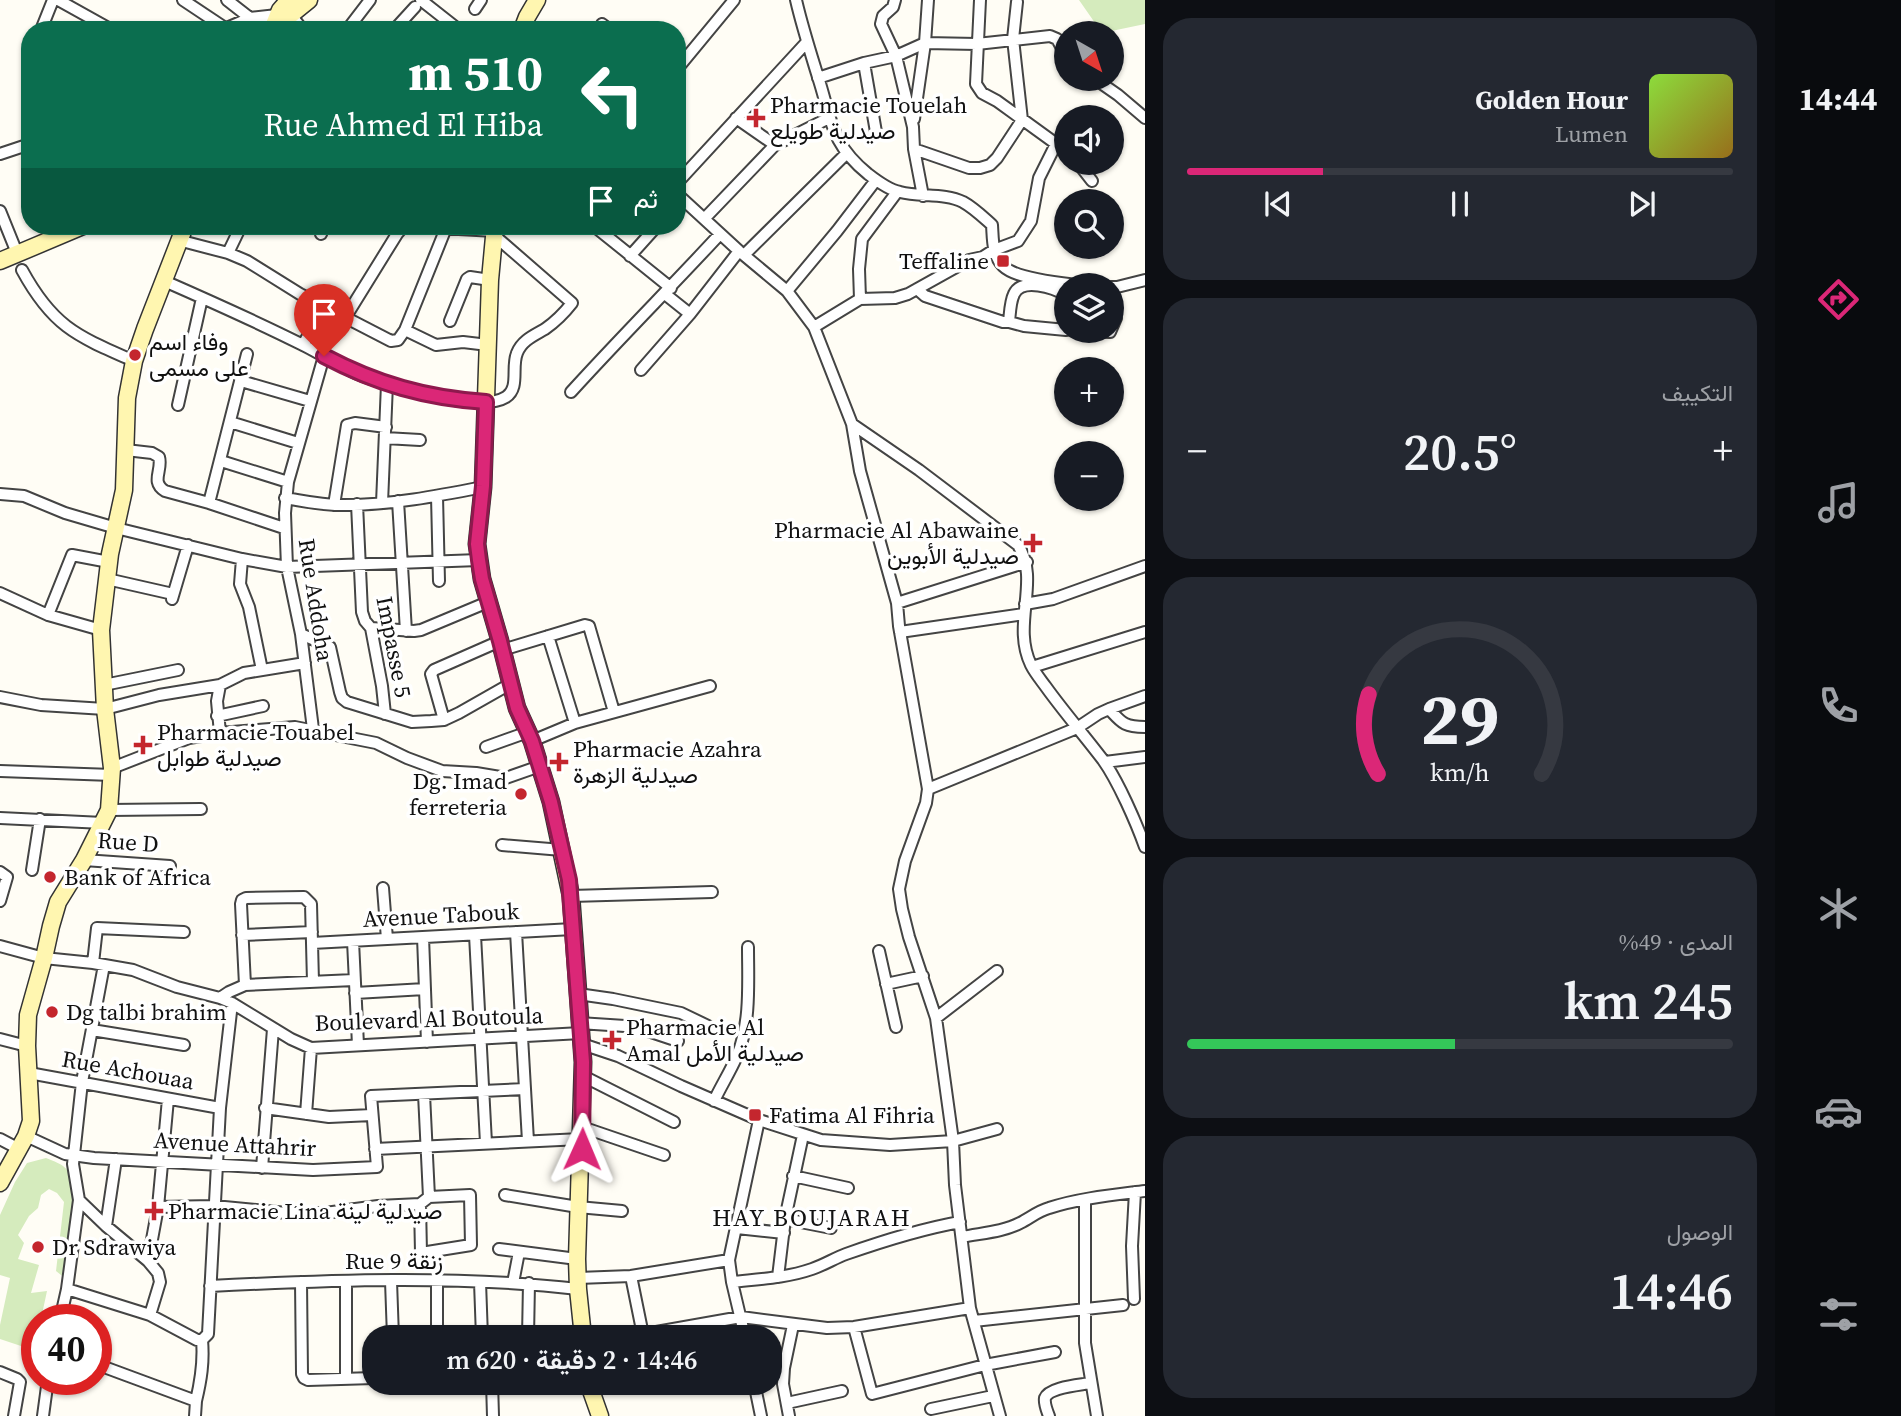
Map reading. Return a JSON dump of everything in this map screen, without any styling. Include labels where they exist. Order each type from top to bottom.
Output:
[{"type":"street","points":[[46,21],[57,0],[79,5],[100,21]]},
{"type":"street","points":[[183,0],[212,21]]},
{"type":"street","points":[[227,0],[250,18]]},
{"type":"street","points":[[243,21],[250,18],[281,18],[309,0]]},
{"type":"street","points":[[354,21],[370,0]]},
{"type":"street","points":[[525,21],[537,0]]},
{"type":"street","points":[[686,58],[734,0]]},
{"type":"street","points":[[796,0],[829,118],[847,153],[876,180],[897,192],[962,201],[992,225],[994,250],[1004,267],[1024,276],[1054,282]]},
{"type":"street","points":[[895,0],[881,21],[896,55],[913,127],[914,149],[923,196]]},
{"type":"street","points":[[913,127],[928,0]]},
{"type":"street","points":[[979,0],[978,89],[1054,143]]},
{"type":"street","points":[[914,149],[969,168],[990,165],[998,158],[1022,120],[1013,39],[1017,2]]},
{"type":"street","points":[[402,21],[418,3],[445,21]]},
{"type":"street","points":[[818,78],[896,55],[925,43],[977,44],[1054,36]]},
{"type":"street","points":[[686,173],[806,43]]},
{"type":"street","points":[[864,63],[877,132]]},
{"type":"street","points":[[1112,91],[1145,118]]},
{"type":"street","points":[[736,118],[775,145]]},
{"type":"street","points":[[705,218],[775,145],[829,118]]},
{"type":"street","points":[[1,153],[21,147]]},
{"type":"street","points":[[814,327],[860,299],[895,298],[908,294],[954,267],[1018,241],[1031,221],[1039,178],[1054,148]]},
{"type":"street","points":[[641,370],[741,253],[847,153]]},
{"type":"street","points":[[1087,175],[1092,181]]},
{"type":"street","points":[[787,291],[837,232],[876,180]]},
{"type":"street","points":[[860,299],[862,239],[897,192]]},
{"type":"street","points":[[686,203],[787,291],[814,327],[852,424],[860,471],[897,603],[928,789],[899,889],[909,937],[936,1018],[953,1141],[954,1172],[970,1308],[1000,1416]]},
{"type":"street","points":[[0,211],[17,253]]},
{"type":"street","points":[[571,392],[720,234]]},
{"type":"street","points":[[0,261],[61,235]]},
{"type":"street","points":[[0,1184],[31,1121],[28,1015],[58,902],[106,817],[112,771],[105,709],[101,630],[109,562],[124,490],[127,398],[134,360],[180,235]]},
{"type":"street","points":[[186,235],[247,261],[300,294],[393,342],[399,339],[405,330],[443,235]]},
{"type":"street","points":[[229,253],[237,235]]},
{"type":"street","points":[[345,318],[396,235]]},
{"type":"street","points":[[495,235],[490,280],[483,486],[477,544],[488,602],[510,684],[551,802],[571,896],[583,1076],[577,1259],[582,1325]]},
{"type":"street","points":[[162,281],[303,345],[354,372],[387,384],[451,400],[501,400],[514,388],[519,349],[527,340],[557,319],[572,303],[499,235]]},
{"type":"street","points":[[605,235],[690,314]]},
{"type":"street","points":[[630,256],[649,235]]},
{"type":"street","points":[[22,270],[40,301],[71,332],[134,360]]},
{"type":"street","points":[[450,321],[467,279],[470,277],[490,280]]},
{"type":"street","points":[[1124,284],[1144,277]]},
{"type":"street","points":[[1009,322],[1016,290],[1042,285],[1054,288]]},
{"type":"street","points":[[918,289],[925,296],[1003,322],[1054,329]]},
{"type":"street","points":[[178,405],[202,298]]},
{"type":"street","points":[[303,345],[324,306]]},
{"type":"street","points":[[405,330],[436,345],[463,342],[488,345]]},
{"type":"street","points":[[209,503],[247,354]]},
{"type":"street","name":"Rue Addoha","points":[[313,729],[301,634],[287,567],[284,528],[288,482],[324,356]]},
{"type":"street","points":[[241,381],[310,401]]},
{"type":"street","points":[[382,503],[387,384]]},
{"type":"street","points":[[230,422],[298,443]]},
{"type":"street","points":[[334,505],[347,425],[355,423],[421,440]]},
{"type":"street","points":[[852,424],[919,470],[1018,545],[1027,562],[1028,576],[1024,648],[1032,667],[1105,762],[1139,828],[1145,847]]},
{"type":"street","points":[[126,450],[152,453],[159,457],[157,479],[161,489],[284,528]]},
{"type":"street","points":[[220,461],[288,482]]},
{"type":"street","points":[[285,498],[334,505],[382,503],[483,486]]},
{"type":"street","points":[[0,495],[24,496],[65,513],[116,528],[242,559],[287,567],[479,560]]},
{"type":"street","points":[[436,496],[439,581]]},
{"type":"street","points":[[398,501],[405,631]]},
{"type":"street","name":"Impasse 5","points":[[357,504],[362,612],[371,628],[385,714]]},
{"type":"street","points":[[107,579],[172,597],[188,545]]},
{"type":"street","points":[[48,615],[72,555],[109,562]]},
{"type":"street","points":[[242,559],[240,584],[249,607],[262,670]]},
{"type":"street","points":[[897,603],[1027,562]]},
{"type":"street","points":[[900,632],[1025,609],[1145,566]]},
{"type":"street","points":[[0,593],[48,615],[101,630]]},
{"type":"street","points":[[371,628],[414,631],[429,628],[488,602]]},
{"type":"street","points":[[444,720],[431,674],[434,670],[501,645],[548,636],[585,625],[589,626],[614,712]]},
{"type":"street","points":[[1032,667],[1145,632]]},
{"type":"street","points":[[301,634],[330,648],[342,698],[357,706],[412,722],[444,720],[510,684]]},
{"type":"street","points":[[548,636],[575,723]]},
{"type":"street","points":[[0,697],[41,705],[105,709],[159,695],[220,685],[244,673],[305,663]]},
{"type":"street","points":[[104,685],[178,670]]},
{"type":"street","points":[[219,733],[216,701],[220,685]]},
{"type":"street","points":[[486,747],[710,686]]},
{"type":"street","points":[[928,789],[1077,728],[1098,714],[1145,696]]},
{"type":"street","points":[[217,716],[263,706]]},
{"type":"street","points":[[1109,709],[1127,726],[1145,727]]},
{"type":"street","points":[[0,783],[1,771],[112,771],[189,738],[295,727],[376,743],[442,771],[506,778],[540,766]]},
{"type":"street","points":[[1105,762],[1145,757]]},
{"type":"street","points":[[0,818],[106,817],[201,808]]},
{"type":"street","points":[[32,870],[40,819]]},
{"type":"street","points":[[502,845],[562,850]]},
{"type":"street","name":"Rue D","points":[[84,860],[170,866]]},
{"type":"street","points":[[0,872],[7,877],[0,901]]},
{"type":"street","points":[[383,888],[387,939]]},
{"type":"street","points":[[571,896],[712,892]]},
{"type":"street","points":[[245,985],[240,904],[246,898],[303,897],[311,904],[313,982]]},
{"type":"street","points":[[64,1304],[79,1200],[73,1156],[99,964],[97,929],[184,932]]},
{"type":"street","name":"Avenue Tabouk","points":[[242,935],[353,941],[573,929]]},
{"type":"street","points":[[516,932],[528,1141]]},
{"type":"street","points":[[475,935],[485,1143]]},
{"type":"street","points":[[423,937],[427,1042]]},
{"type":"street","points":[[353,941],[358,1045]]},
{"type":"street","name":"Boulevard Al Boutoula","points":[[0,946],[44,958],[133,970],[177,987],[220,998],[312,1048],[581,1033]]},
{"type":"street","points":[[714,1101],[737,1055],[748,1010],[748,947]]},
{"type":"street","points":[[879,951],[896,1027]]},
{"type":"street","points":[[936,1018],[997,971]]},
{"type":"street","points":[[886,984],[923,976]]},
{"type":"street","points":[[220,998],[245,985],[354,980]]},
{"type":"street","points":[[355,993],[425,989]]},
{"type":"street","points":[[578,994],[681,1013],[708,1026]]},
{"type":"street","points":[[195,1416],[203,1370],[202,1340],[208,1334],[220,1108],[232,1003]]},
{"type":"street","points":[[581,1033],[625,1026],[678,1041]]},
{"type":"street","points":[[261,1168],[273,1029]]},
{"type":"street","points":[[92,1030],[184,1045]]},
{"type":"street","points":[[581,1033],[618,1056],[714,1101],[759,1120],[821,1140],[890,1145],[953,1141],[997,1129]]},
{"type":"street","points":[[0,1039],[27,1046]]},
{"type":"street","points":[[306,1114],[312,1048]]},
{"type":"street","name":"Rue Achouaa","points":[[29,1073],[220,1108]]},
{"type":"street","points":[[583,1076],[674,1122]]},
{"type":"street","points":[[525,1089],[371,1096],[375,1149],[528,1141],[582,1133],[664,1155]]},
{"type":"street","points":[[158,1207],[214,1206],[287,1213],[325,1213],[378,1206],[424,1201],[470,1195],[471,1245],[421,1253],[424,1201],[427,1146],[424,1094]]},
{"type":"street","points":[[148,1261],[158,1207],[169,1099]]},
{"type":"street","points":[[265,1108],[329,1117],[372,1115]]},
{"type":"street","points":[[743,1325],[729,1259],[759,1120]]},
{"type":"street","points":[[778,1277],[785,1219],[803,1135]]},
{"type":"street","name":"Avenue Attahrir","points":[[0,1139],[73,1156],[313,1170],[377,1167],[375,1149]]},
{"type":"street","points":[[107,1226],[116,1159]]},
{"type":"street","points":[[793,1176],[848,1188]]},
{"type":"street","points":[[962,1237],[1003,1229],[1048,1208],[1140,1192],[1132,1246],[1133,1298]]},
{"type":"street","points":[[505,1195],[578,1208],[622,1211]]},
{"type":"street","points":[[79,1200],[158,1273],[160,1280],[150,1315]]},
{"type":"street","points":[[1085,1200],[1084,1343],[1097,1416]]},
{"type":"street","points":[[785,1219],[831,1228]]},
{"type":"street","points":[[732,1282],[778,1277],[811,1269],[935,1226],[960,1222]]},
{"type":"street","points":[[737,1228],[783,1233]]},
{"type":"street","points":[[499,1249],[577,1259]]},
{"type":"street","points":[[513,1283],[519,1252]]},
{"type":"street","name":"Rue 9 زنقة","points":[[211,1286],[346,1281],[578,1283],[729,1259]]},
{"type":"street","points":[[631,1276],[641,1325]]},
{"type":"street","points":[[346,1281],[346,1378]]},
{"type":"street","points":[[391,1281],[393,1325]]},
{"type":"street","points":[[301,1282],[303,1377],[308,1380],[362,1378]]},
{"type":"street","points":[[437,1282],[437,1325]]},
{"type":"street","points":[[480,1282],[482,1325]]},
{"type":"street","points":[[528,1325],[529,1283]]},
{"type":"street","points":[[67,1289],[150,1315],[197,1340],[202,1340]]},
{"type":"street","points":[[974,1321],[1124,1305]]},
{"type":"street","points":[[697,1325],[741,1317],[827,1328],[855,1327],[970,1308]]},
{"type":"street","points":[[789,1416],[783,1384],[793,1325]]},
{"type":"street","points":[[855,1327],[872,1394],[985,1365],[1055,1352]]},
{"type":"street","points":[[112,1370],[196,1401]]},
{"type":"street","points":[[0,1372],[20,1382],[14,1416]]},
{"type":"street","points":[[1049,1416],[1046,1396],[1054,1390],[1090,1383]]},
{"type":"street","points":[[787,1403],[842,1391]]},
{"type":"street","points":[[43,1416],[46,1395]]},
{"type":"street","points":[[492,1395],[493,1416]]},
{"type":"street","points":[[593,1395],[600,1416]]},
{"type":"street","points":[[757,1395],[761,1416]]},
{"type":"street","points":[[931,1409],[993,1396]]},
{"type":"green space","points":[[1079,0],[1145,0],[1145,24],[1124,28],[1124,21],[1094,21]]},
{"type":"green space","points":[[46,1158],[65,1167],[76,1185],[66,1279],[56,1271],[64,1202],[57,1193],[49,1189],[41,1195],[38,1208],[29,1216],[18,1235],[24,1243],[18,1259],[39,1265],[31,1293],[47,1291],[44,1304],[21,1304],[21,1346],[0,1339],[0,1325],[10,1278],[0,1275],[0,1215],[27,1163]]},
{"type":"place","name":"Pharmacie Touelah صيدلية طويلع","points":[[756,118]]},
{"type":"place","name":"Teffaline","points":[[1003,261]]},
{"type":"place","name":"وفاء اسم على مسمى","points":[[135,355]]},
{"type":"place","name":"Pharmacie Al Abawaine صيدلية الأبوين","points":[[1033,543]]},
{"type":"place","name":"Pharmacie Touabel صيدلية طوابل","points":[[143,745]]},
{"type":"place","name":"Pharmacie Azahra صيدلية الزهرة","points":[[559,762]]},
{"type":"place","name":"Dg. Imad ferreteria","points":[[521,794]]},
{"type":"place","name":"Bank of Africa","points":[[50,877]]},
{"type":"place","name":"Dg talbi brahim","points":[[52,1012]]},
{"type":"place","name":"Pharmacie Al Amal صيدلية الأمل","points":[[612,1040]]},
{"type":"place","name":"Fatima Al Fihria","points":[[755,1115]]},
{"type":"place","name":"Pharmacie Lina صيدلية لينة","points":[[154,1211]]},
{"type":"place","name":"Dr Sdrawiya","points":[[38,1247]]},
{"type":"district","name":"HAY BOUJARAH","points":[[812,1218]]},
{"type":"route","points":[[324,356],[354,372],[387,384],[451,400],[486,402],[483,486],[477,544],[479,560],[517,708],[532,741],[551,802],[569,880],[583,1062],[582,1149]]}]
